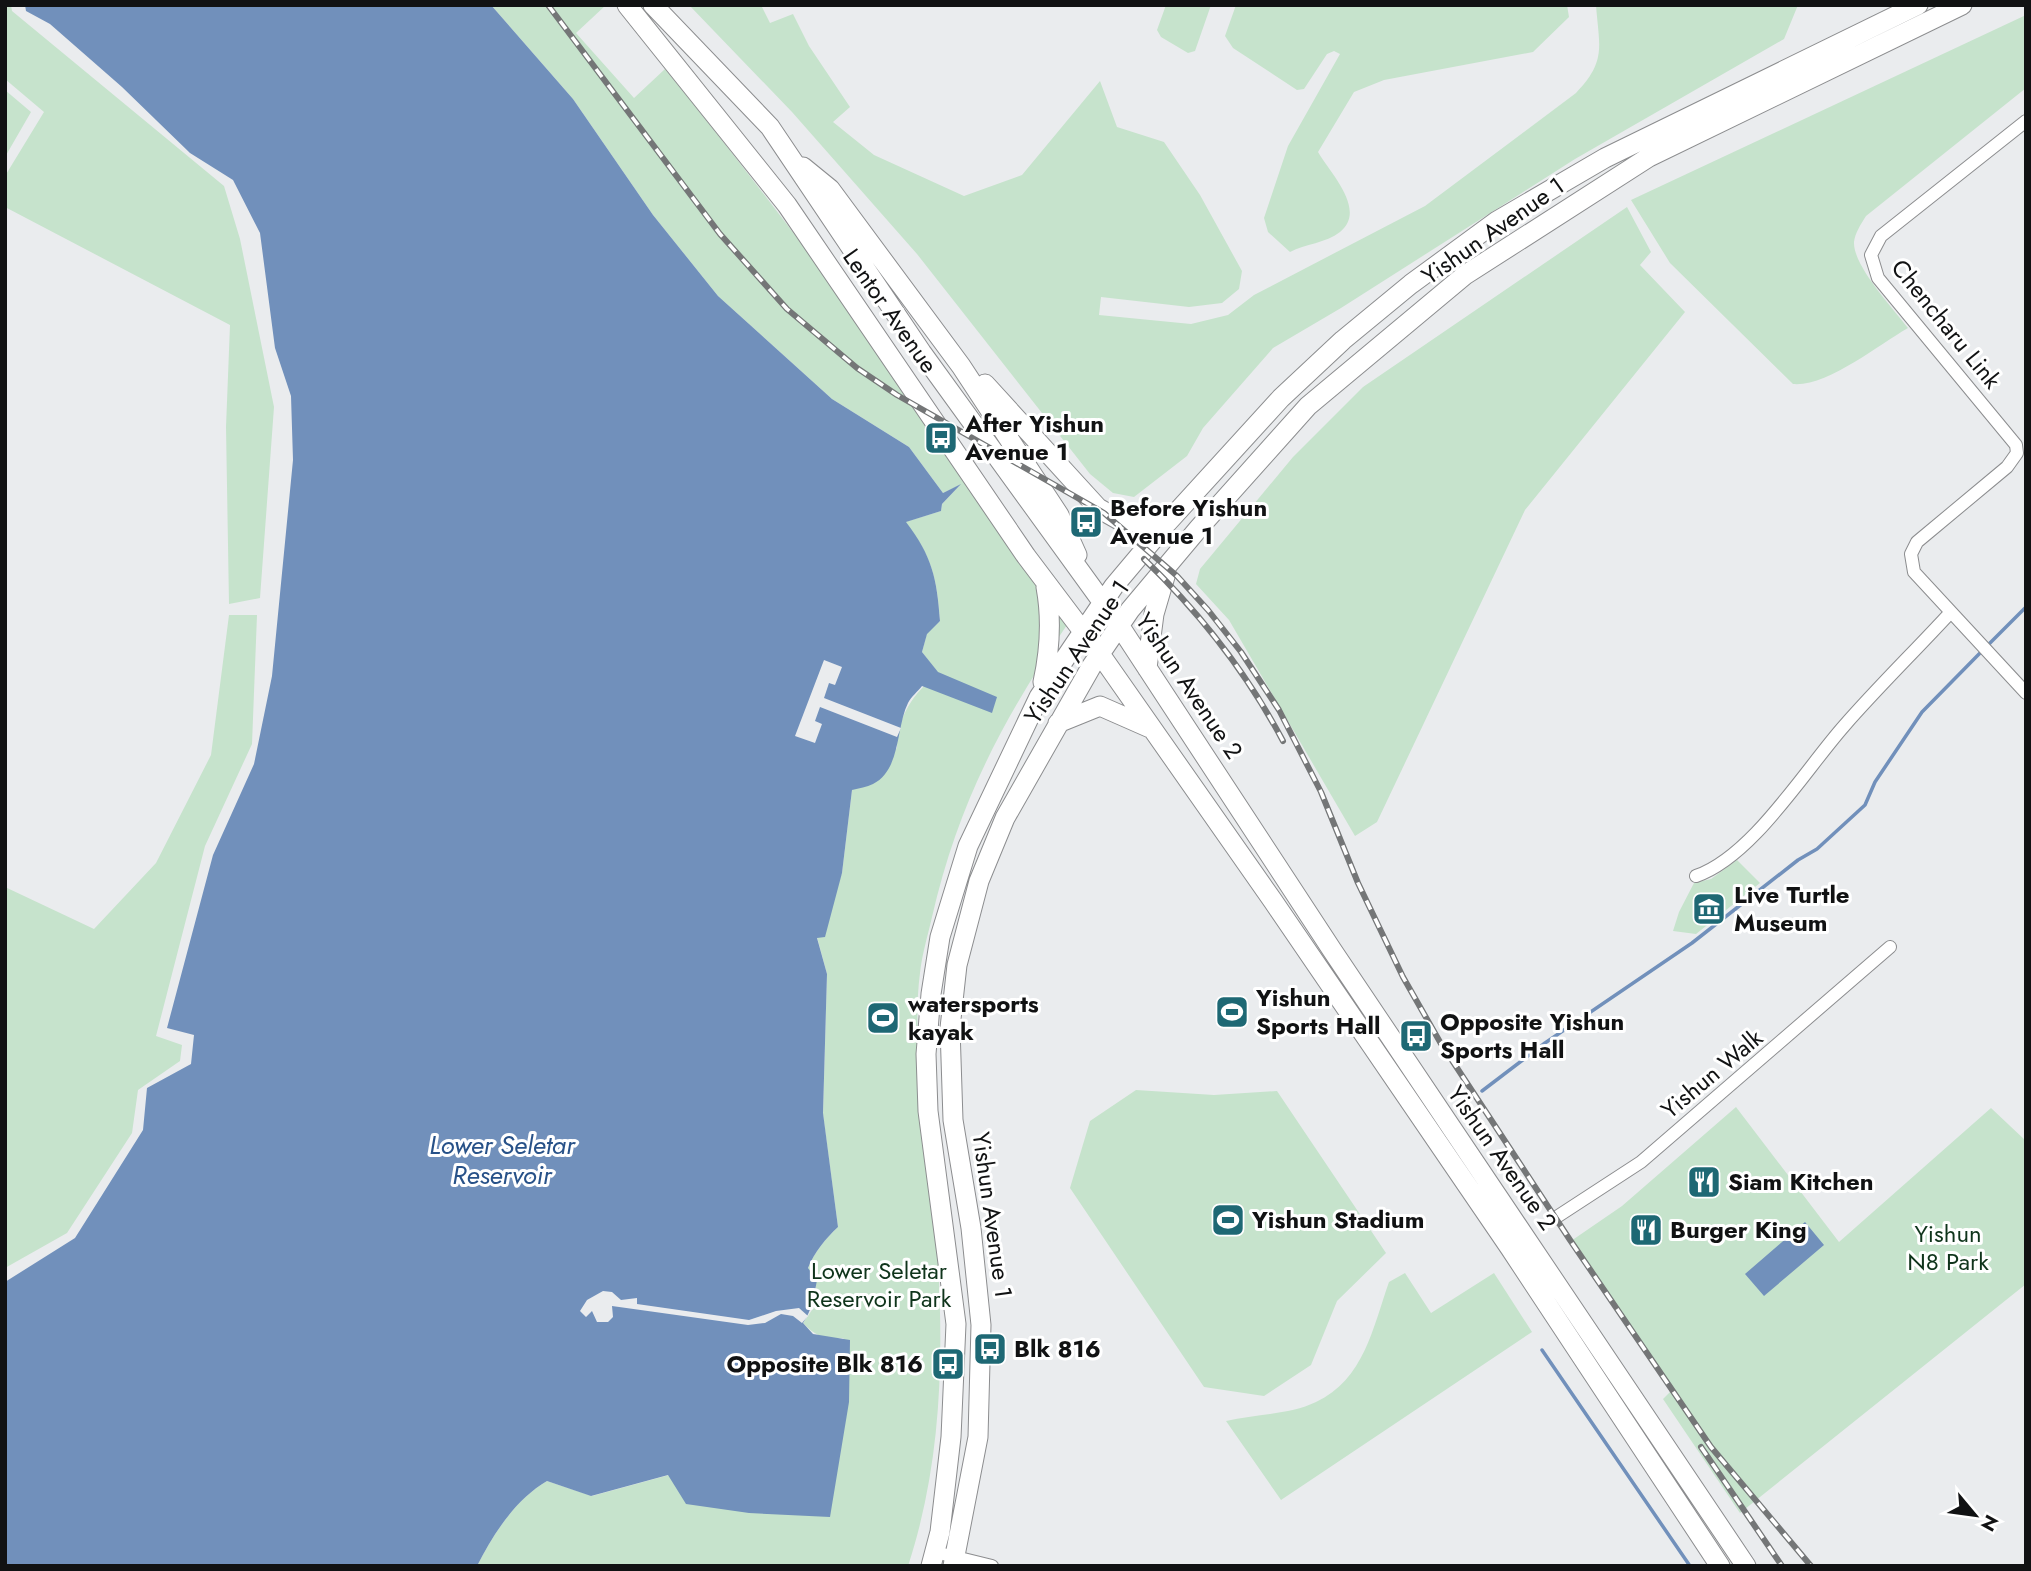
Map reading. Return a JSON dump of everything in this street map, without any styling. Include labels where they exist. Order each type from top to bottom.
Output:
[{"type":"main road","name":"Lentor Avenue","points":[[627,5],[769,179],[1046,584],[1100,654]]},
{"type":"main road","name":"Lentor Avenue","points":[[653,5],[770,127],[993,454],[1103,602]]},
{"type":"main road","name":"Yishun Avenue 1","points":[[942,1562],[956,1324],[928,1111],[926,1054],[940,937],[968,846],[1039,697],[1103,602],[1167,523],[1281,398],[1343,340],[1497,220],[1605,158],[1918,5]]},
{"type":"main road","name":"Yishun Avenue 1","points":[[942,1562],[978,1437],[981,1325],[971,1228],[953,1120],[950,1028],[957,965],[967,917],[996,841],[1028,774],[1100,654],[1119,625],[1169,565],[1308,407],[1465,275],[1649,157],[1962,5]]},
{"type":"main road","points":[[786,153],[830,190],[925,316],[1059,515],[1086,578]]},
{"type":"main road","points":[[925,316],[1098,508],[1121,522],[1167,523]]},
{"type":"main road","points":[[1147,668],[1154,614],[1169,565]]},
{"type":"main road","points":[[1039,697],[1050,643],[1051,612],[1046,584]]},
{"type":"main road","name":"Yishun Avenue 2","points":[[1103,602],[1746,1566]]},
{"type":"main road","name":"Yishun Avenue 2","points":[[1100,654],[1510,1248],[1720,1566]]},
{"type":"main road","points":[[1058,723],[1100,706],[1154,730]]},
{"type":"main road","points":[[968,846],[982,826],[987,825],[995,829],[996,841]]},
{"type":"main road","points":[[1697,1532],[1707,1540],[1712,1539],[1718,1531],[1714,1521]]},
{"type":"street","name":"Chencharu Link","points":[[2026,121],[1881,236],[1871,255],[1878,278],[2016,445],[2017,453],[2007,467],[1913,548],[1911,563],[1914,572],[1950,613],[2026,693]]},
{"type":"street","points":[[1696,876],[1729,860],[1768,819],[1868,699],[1950,613]]},
{"type":"street","name":"Yishun Walk","points":[[1552,1220],[1641,1162],[1889,947]]},
{"type":"street","points":[[942,1562],[992,1566]]},
{"type":"green space","points":[[5,5],[11,5],[12,11],[224,186],[240,239],[274,407],[260,598],[229,604],[226,427],[230,325],[5,207],[5,176],[44,112],[5,79]]},
{"type":"green space","name":"Lower Seletar Reservoir Park","points":[[491,5],[606,5],[576,33],[634,98],[665,69],[771,203],[873,341],[1069,622],[1004,727],[970,799],[943,875],[921,966],[918,1044],[938,1264],[940,1366],[931,1467],[922,1517],[908,1566],[477,1566],[506,1518],[525,1498],[547,1481],[592,1496],[669,1475],[844,1338],[821,1336],[803,1323],[812,1310],[816,1285],[808,1268],[821,1246],[838,1227],[823,1114],[827,974],[817,937],[842,873],[852,790],[897,748],[900,726],[908,706],[938,673],[922,652],[927,633],[940,621],[935,580],[927,557],[905,522],[941,511],[942,504],[960,485],[943,493],[909,447],[832,399],[718,296],[653,215],[573,99]]},
{"type":"green space","points":[[689,5],[761,5],[770,23],[793,14],[809,46],[850,107],[833,122],[874,155],[964,196],[1022,175],[1100,81],[1117,127],[1164,142],[1200,195],[1242,271],[1239,289],[1222,303],[1189,307],[1101,297],[1099,315],[1191,324],[1228,315],[1254,295],[1425,206],[1576,93],[1593,72],[1597,62],[1599,42],[1596,5],[1798,5],[1784,39],[1575,159],[1341,308],[1273,348],[1203,428],[1187,456],[1134,497],[1113,493],[1090,474],[917,254],[792,112]]},
{"type":"green space","points":[[1166,5],[1211,5],[1195,51],[1188,53],[1161,37],[1157,30]]},
{"type":"green space","points":[[1236,5],[1567,5],[1569,17],[1533,52],[1384,80],[1354,92],[1318,152],[1344,192],[1350,213],[1347,223],[1334,236],[1290,252],[1268,232],[1264,218],[1288,146],[1340,54],[1334,51],[1327,54],[1304,89],[1297,90],[1233,48],[1225,36]]},
{"type":"green space","points":[[2026,15],[2026,88],[1866,216],[1858,229],[1854,242],[1860,263],[1908,328],[1836,372],[1821,379],[1793,384],[1670,263],[1631,200]]},
{"type":"green space","points":[[5,90],[31,112],[5,157]]},
{"type":"green space","points":[[1627,207],[1651,252],[1640,265],[1685,312],[1525,510],[1377,822],[1355,836],[1229,620],[1196,584],[1200,569],[1293,457],[1363,387]]},
{"type":"green space","points":[[229,615],[257,615],[252,744],[205,846],[156,1036],[182,1045],[180,1061],[138,1090],[132,1133],[67,1233],[5,1268],[5,887],[94,929],[156,863],[211,755]]},
{"type":"green space","name":"Live Turtle Museum","points":[[1737,860],[1760,883],[1696,934],[1673,931],[1679,912],[1694,883],[1711,879]]},
{"type":"green space","name":"Yishun Stadium","points":[[1136,1090],[1214,1095],[1277,1091],[1386,1253],[1337,1301],[1311,1365],[1264,1396],[1204,1387],[1070,1188],[1090,1121]]},
{"type":"green space","name":"Yishun N8 Park","points":[[1736,1107],[1839,1242],[1991,1108],[2026,1141],[2026,1284],[1740,1513],[1663,1399],[1670,1392],[1658,1367],[1571,1241],[1622,1206]]},
{"type":"green space","points":[[1405,1273],[1431,1313],[1494,1273],[1532,1332],[1281,1500],[1226,1421],[1306,1406],[1332,1392],[1356,1366],[1364,1351],[1389,1282]]},
{"type":"water","name":"Lower Seletar Reservoir","points":[[25,5],[491,5],[573,99],[653,215],[718,296],[832,399],[909,447],[943,493],[961,484],[942,504],[941,511],[906,522],[922,546],[932,568],[937,592],[940,621],[927,634],[922,652],[938,672],[997,697],[992,713],[922,686],[911,699],[904,713],[889,769],[873,784],[852,790],[842,873],[825,937],[817,938],[827,974],[823,1113],[838,1227],[821,1246],[808,1268],[817,1280],[811,1308],[803,1323],[813,1334],[850,1340],[849,1402],[830,1517],[749,1513],[686,1504],[668,1475],[591,1496],[547,1481],[525,1498],[506,1518],[477,1566],[5,1566],[5,1282],[75,1238],[143,1130],[147,1088],[191,1064],[194,1035],[167,1028],[213,855],[254,764],[272,676],[293,460],[291,396],[275,348],[260,233],[233,180],[190,153],[122,87],[50,24],[26,11]]},
{"type":"water","points":[[1805,1222],[1824,1245],[1764,1296],[1745,1274]]},
{"type":"pier","points":[[824,660],[842,667],[835,685],[829,683],[824,698],[901,728],[897,737],[820,707],[815,721],[822,724],[815,743],[795,736]]},
{"type":"pier","points":[[603,1291],[612,1292],[621,1300],[637,1298],[637,1304],[749,1320],[776,1311],[799,1308],[808,1316],[802,1323],[793,1316],[781,1314],[765,1323],[748,1325],[612,1306],[613,1317],[608,1322],[597,1322],[592,1311],[586,1317],[580,1311],[587,1300]]},
{"type":"waterway","points":[[1988,645],[2026,607]]},
{"type":"waterway","points":[[1482,1091],[1545,1043],[1692,943],[1798,860],[1817,849],[1865,805],[1875,782],[1922,712],[1982,651]]},
{"type":"waterway","points":[[1542,1350],[1690,1566]]},
{"type":"railway","points":[[548,5],[720,234],[787,309],[857,368],[897,395],[1104,513],[1177,576],[1208,610],[1241,652],[1279,710],[1321,792],[1358,883],[1403,977],[1440,1042],[1711,1447],[1811,1566]]},
{"type":"railway","points":[[1144,559],[1184,600],[1221,644],[1254,691],[1283,741]]},
{"type":"railway","points":[[1701,1447],[1782,1566]]},
{"type":"place","name":"After Yishun Avenue 1","points":[[941,438]]},
{"type":"place","name":"Before Yishun Avenue 1","points":[[1086,522]]},
{"type":"place","name":"Live Turtle Museum","points":[[1709,909]]},
{"type":"place","name":"Yishun Sports Hall","points":[[1232,1012]]},
{"type":"place","name":"watersports kayak","points":[[883,1018]]},
{"type":"place","name":"Opposite Yishun Sports Hall","points":[[1416,1036]]},
{"type":"place","name":"Siam Kitchen","points":[[1704,1182]]},
{"type":"place","name":"Yishun Stadium","points":[[1228,1220]]},
{"type":"place","name":"Burger King","points":[[1646,1230]]},
{"type":"place","name":"Blk 816","points":[[990,1349]]},
{"type":"place","name":"Opposite Blk 816","points":[[948,1364]]}]
